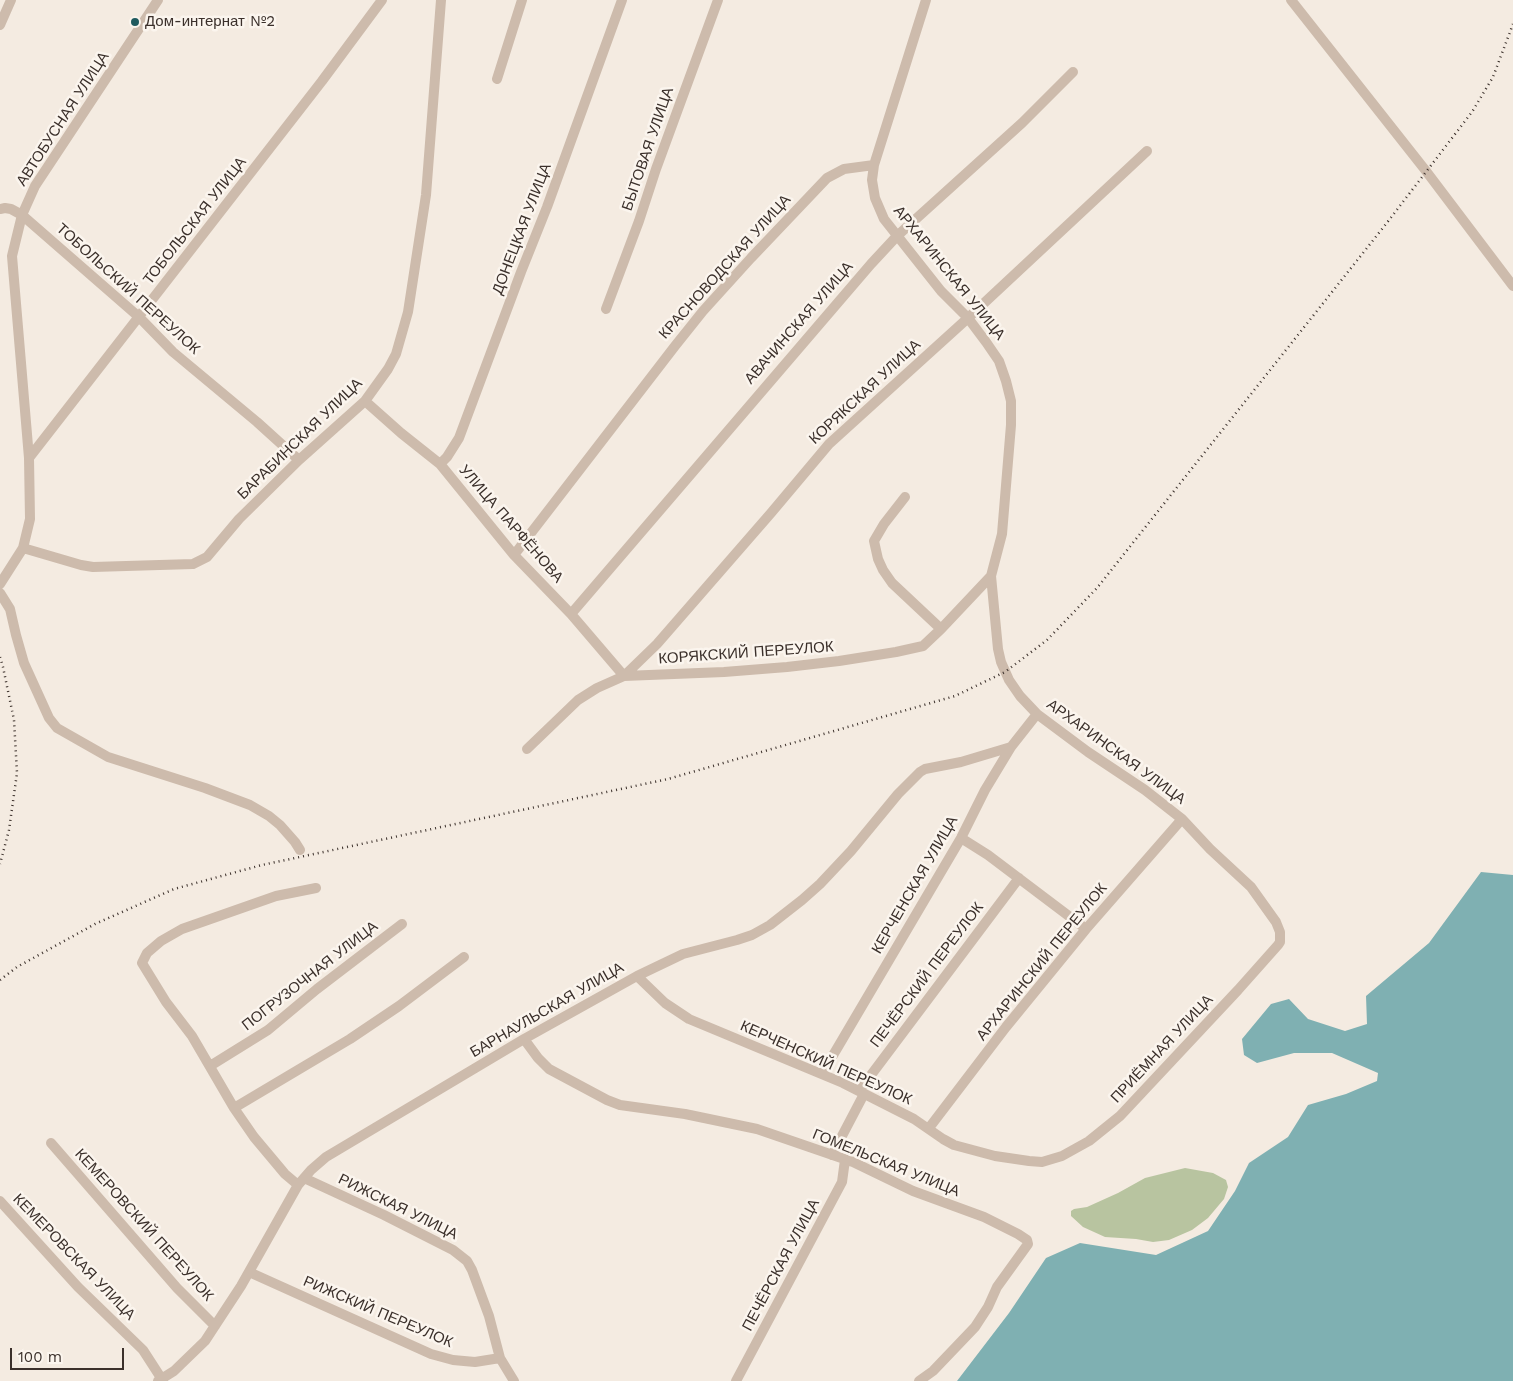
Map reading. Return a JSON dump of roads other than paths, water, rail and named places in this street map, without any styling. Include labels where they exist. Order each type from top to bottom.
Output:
[{"type":"street","points":[[0,25],[11,0]]},
{"type":"street","name":"АВТОБУСНАЯ УЛИЦА","points":[[0,584],[23,548],[30,519],[29,458],[12,256],[22,215],[35,186],[158,0]]},
{"type":"street","name":"ТОБОЛЬСКАЯ УЛИЦА","points":[[29,458],[322,81],[382,0]]},
{"type":"street","name":"БАРАБИНСКАЯ УЛИЦА","points":[[23,548],[93,567],[193,564],[207,557],[239,519],[299,460],[365,401],[388,369],[396,354],[408,312],[426,195],[441,0]]},
{"type":"street","points":[[498,80],[522,0]]},
{"type":"street","name":"ДОНЕЦКАЯ УЛИЦА","points":[[440,464],[460,438],[521,272],[551,197],[622,0]]},
{"type":"street","name":"БЫТОВАЯ УЛИЦА","points":[[606,309],[631,245],[665,143],[718,0]]},
{"type":"street","points":[[874,165],[926,0]]},
{"type":"street","points":[[1291,0],[1426,171],[1513,286]]},
{"type":"street","name":"АВАЧИНСКАЯ УЛИЦА","points":[[570,614],[860,275],[897,236],[973,168],[1073,72]]},
{"type":"street","name":"КОРЯКСКАЯ УЛИЦА","points":[[624,676],[657,644],[829,444],[968,318],[1147,151]]},
{"type":"street","name":"АРХАРИНСКАЯ УЛИЦА","points":[[874,165],[872,180],[875,198],[884,219],[941,291],[968,318],[999,361],[1006,381],[1011,401],[1011,425],[1003,526],[991,576],[1001,662],[1015,688],[1037,714],[1088,752],[1145,790],[1182,819],[1210,849],[1251,887],[1276,922],[1280,932]]},
{"type":"street","name":"КРАСНОВОДСКАЯ УЛИЦА","points":[[514,555],[675,346],[751,258],[826,178],[844,169],[874,165]]},
{"type":"street","name":"ТОБОЛЬСКИЙ ПЕРЕУЛОК","points":[[0,209],[11,209],[22,215],[138,317],[173,352],[257,422],[299,460]]},
{"type":"street","name":"УЛИЦА ПАРФЁНОВА","points":[[365,401],[440,464],[514,555],[570,614],[624,676]]},
{"type":"street","points":[[906,497],[884,524],[874,542],[878,560],[882,570],[892,583],[942,629]]},
{"type":"street","name":"КОРЯКСКИЙ ПЕРЕУЛОК","points":[[527,749],[578,700],[596,688],[624,676],[786,668],[896,652],[923,646],[942,629],[991,576]]},
{"type":"street","points":[[0,593],[10,609],[24,663],[49,718],[58,728],[108,757],[205,788],[250,805],[269,816],[300,850]]},
{"type":"street","name":"КЕРЧЕНСКАЯ УЛИЦА","points":[[822,1074],[961,838],[985,790],[1011,747],[1037,714]]},
{"type":"street","name":"БАРНАУЛЬСКАЯ УЛИЦА","points":[[161,1380],[174,1371],[205,1341],[249,1272],[301,1181],[326,1157],[524,1039],[636,976],[683,954],[752,935],[770,925],[820,884],[851,852],[898,794],[920,772],[925,769],[961,762],[1011,747]]},
{"type":"street","name":"АРХАРИНСКИЙ ПЕРЕУЛОК","points":[[929,1128],[1006,1027],[1086,929],[1182,819]]},
{"type":"street","points":[[961,838],[988,855],[1086,929]]},
{"type":"street","name":"ПЕЧЁРСКИЙ ПЕРЕУЛОК","points":[[832,1155],[862,1092],[1019,878]]},
{"type":"street","name":"РИЖСКАЯ УЛИЦА","points":[[316,888],[276,896],[182,929],[161,941],[147,953],[142,962],[166,1002],[192,1036],[234,1108],[274,1163],[285,1174],[384,1215],[453,1250],[466,1261],[472,1270],[489,1316],[500,1358],[514,1381]]},
{"type":"street","name":"ПОГРУЗОЧНАЯ УЛИЦА","points":[[210,1066],[268,1030],[317,989],[402,924]]},
{"type":"street","name":"ПРИЁМНАЯ УЛИЦА","points":[[1042,1162],[1062,1156],[1089,1141],[1120,1116],[1278,945],[1280,932]]},
{"type":"street","points":[[234,1108],[350,1040],[400,1006],[464,957]]},
{"type":"street","name":"КЕРЧЕНСКИЙ ПЕРЕУЛОК","points":[[636,976],[665,1003],[689,1019],[862,1092],[914,1119],[943,1139],[973,1151],[1029,1162],[1042,1162]]},
{"type":"street","name":"ГОМЕЛЬСКАЯ УЛИЦА","points":[[524,1039],[549,1069],[607,1100],[620,1105],[685,1114],[757,1128],[853,1162],[904,1188],[984,1217],[1027,1240],[1028,1244],[998,1287],[975,1327],[949,1356],[919,1381]]},
{"type":"street","name":"КЕМЕРОВСКИЙ ПЕРЕУЛОК","points":[[51,1143],[177,1288],[215,1326]]},
{"type":"street","name":"ПЕЧЁРСКАЯ УЛИЦА","points":[[736,1381],[842,1182],[845,1160]]},
{"type":"street","name":"КЕМЕРОВСКАЯ УЛИЦА","points":[[0,1201],[78,1286],[142,1350],[161,1380]]},
{"type":"street","name":"РИЖСКИЙ ПЕРЕУЛОК","points":[[249,1272],[432,1354],[454,1360],[475,1362],[500,1358]]},
{"type":"water","points":[[1481,872],[1513,875],[1513,1381],[957,1381],[1009,1313],[1046,1258],[1080,1243],[1156,1255],[1208,1231],[1235,1191],[1249,1163],[1288,1137],[1308,1105],[1346,1094],[1377,1081],[1378,1073],[1332,1053],[1294,1053],[1257,1063],[1244,1055],[1242,1039],[1271,1004],[1289,999],[1308,1019],[1345,1031],[1367,1024],[1366,996],[1429,943]]},
{"type":"railway","points":[[0,980],[17,967],[95,924],[174,889],[262,865],[668,779],[955,696],[1005,672],[1047,640],[1097,588],[1386,224],[1472,112],[1493,77],[1513,24]]},
{"type":"railway","points":[[0,657],[14,720],[17,773],[9,830],[0,864]]},
{"type":"place","name":"Дом-интернат №2","points":[[135,22]]}]
